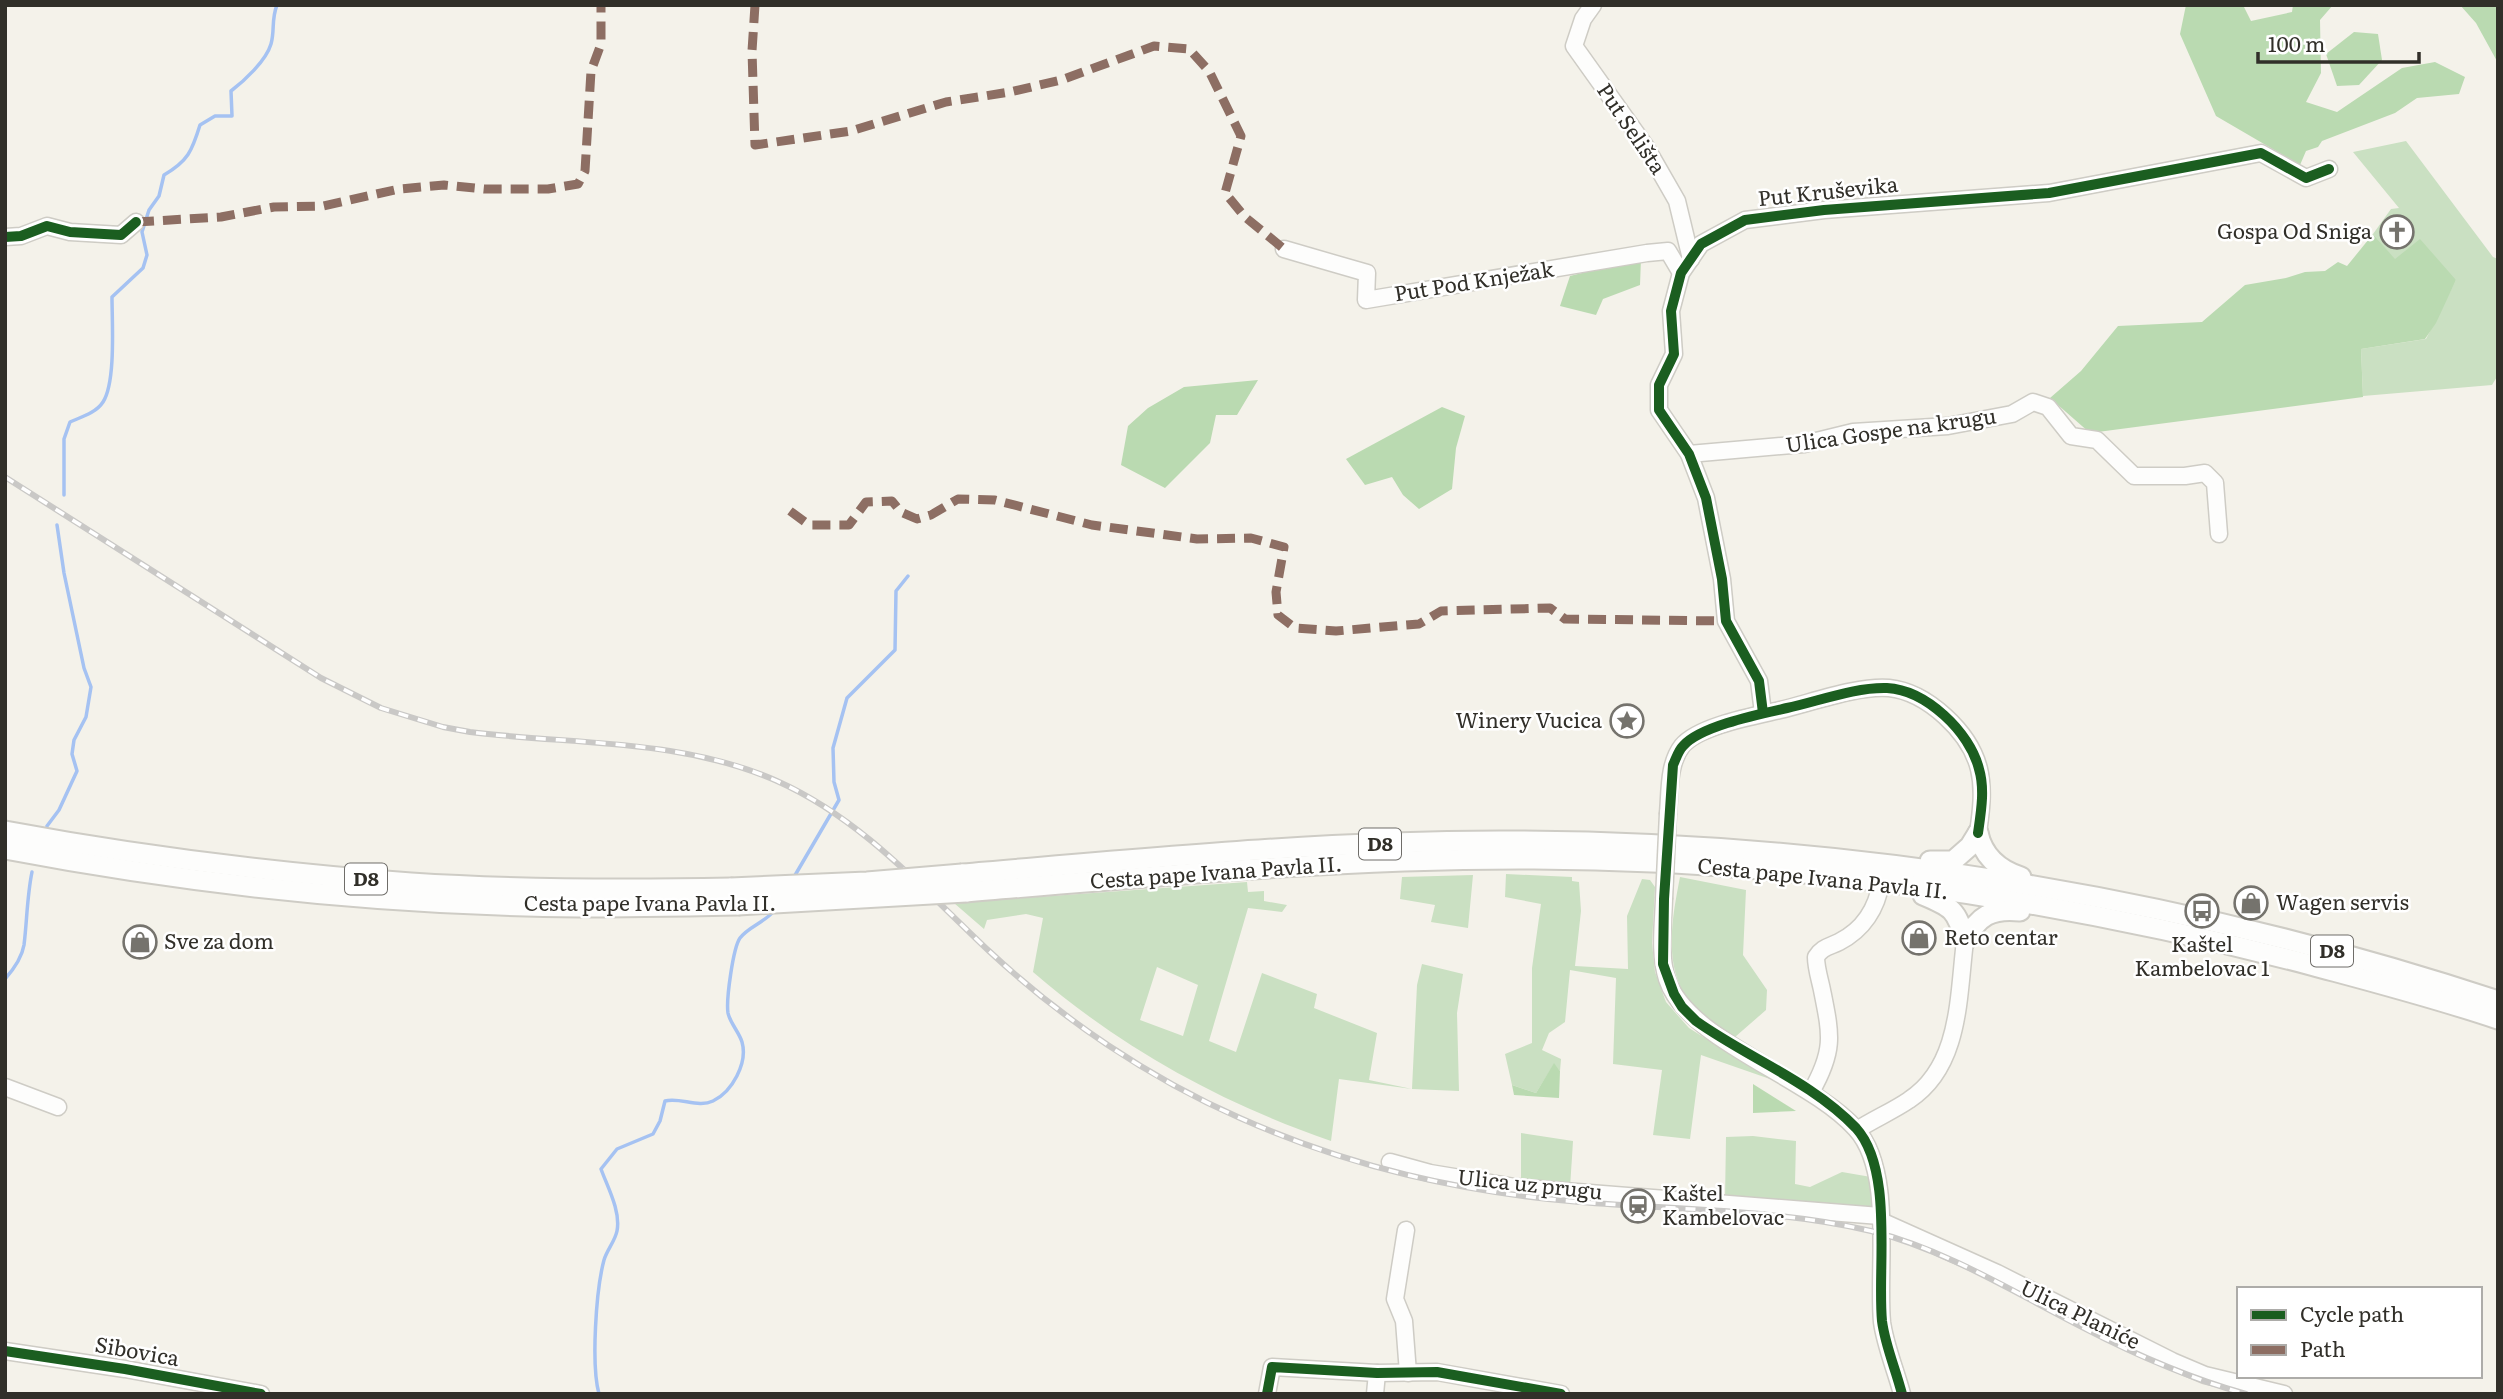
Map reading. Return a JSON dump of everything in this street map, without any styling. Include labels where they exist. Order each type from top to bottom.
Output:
[{"type":"main road","name":"Cesta pape Ivana Pavla II.","points":[[5,831],[202,862],[411,883],[734,897]]},
{"type":"main road","points":[[1896,867],[1926,860],[1953,861],[1970,846],[1978,833]]},
{"type":"main road","points":[[1978,833],[1984,852],[1999,868],[2041,888]]},
{"type":"main road","name":"Cesta pape Ivana Pavla II.","points":[[964,883],[1272,849],[1501,841],[1700,847],[1896,867],[2041,888],[2178,914],[2304,943],[2434,979],[2498,1000]]},
{"type":"main road","name":"Cesta pape Ivana Pavla II.","points":[[5,849],[140,871],[354,896],[578,907],[964,883],[1482,859],[1673,864],[1908,886],[2048,906],[2238,946],[2386,985],[2498,1019]]},
{"type":"main road","points":[[1908,886],[1917,893],[1949,906],[1961,925],[1965,942]]},
{"type":"main road","points":[[1965,942],[1973,926],[1990,914],[2001,910],[2027,912],[2048,906]]},
{"type":"street","name":"Put Selišta","points":[[1593,5],[1583,19],[1574,46],[1646,147],[1678,201],[1686,266]]},
{"type":"street","name":"Put Kruševika","points":[[1686,266],[1701,244],[1745,220],[1824,210],[2049,192],[2261,153],[2306,178],[2329,169]]},
{"type":"street","points":[[5,237],[21,236],[47,226],[70,232],[121,235],[136,222]]},
{"type":"street","name":"Put Pod Knježak","points":[[1284,249],[1367,273],[1366,300],[1657,252],[1668,251],[1686,266]]},
{"type":"street","points":[[1686,266],[1671,311],[1674,354],[1659,385],[1659,410],[1689,454],[1706,498],[1722,579],[1726,621],[1759,681],[1763,713]]},
{"type":"street","name":"Ulica Gospe na krugu","points":[[1689,454],[1804,444],[1853,432],[1948,426],[2012,414],[2034,402],[2048,407],[2071,436],[2097,440],[2134,476],[2185,476],[2205,473],[2215,483],[2219,534]]},
{"type":"street","points":[[1902,1394],[1882,1323],[1880,1218],[1875,1171],[1866,1144],[1857,1130],[1811,1092],[1716,1035],[1682,1007],[1667,981],[1663,964],[1664,899],[1673,765],[1682,747],[1699,733],[1763,713],[1871,689],[1890,688],[1937,708],[1964,737],[1979,768],[1982,806],[1978,833]]},
{"type":"street","points":[[1811,1092],[1824,1069],[1830,1037],[1816,957],[1821,949],[1842,941],[1864,922],[1878,900],[1881,883]]},
{"type":"street","points":[[1857,1130],[1916,1095],[1934,1078],[1944,1062],[1951,1042],[1965,942]]},
{"type":"street","points":[[5,1087],[58,1107]]},
{"type":"street","name":"Ulica uz prugu","points":[[1390,1162],[1430,1173],[1515,1186],[1880,1218]]},
{"type":"street","name":"Ulica Planiće","points":[[1880,1218],[2172,1361],[2205,1375],[2284,1394]]},
{"type":"street","points":[[1406,1230],[1395,1299],[1404,1321],[1408,1373]]},
{"type":"street","name":"Sibovica","points":[[5,1351],[125,1368],[261,1394]]},
{"type":"street","points":[[1268,1394],[1272,1367],[1377,1373],[1437,1371],[1561,1394]]},
{"type":"street","points":[[1375,1394],[1377,1373]]},
{"type":"green space","points":[[2186,5],[2243,5],[2251,21],[2292,12],[2293,5],[2333,5],[2320,20],[2321,73],[2306,102],[2337,112],[2402,68],[2435,62],[2465,77],[2459,94],[2417,98],[2395,113],[2322,141],[2318,147],[2306,151],[2300,165],[2216,116],[2180,34]]},
{"type":"green space","points":[[2460,5],[2498,5],[2498,63],[2476,23]]},
{"type":"green space","points":[[2354,32],[2378,34],[2382,60],[2359,85],[2337,86],[2326,54]]},
{"type":"green space","points":[[2406,141],[2493,257],[2498,259],[2498,375],[2492,385],[2363,396],[2361,349],[2426,339],[2456,280],[2395,260],[2373,234],[2391,209],[2399,208],[2353,152]]},
{"type":"green space","points":[[2373,234],[2395,259],[2420,239],[2456,280],[2436,323],[2425,339],[2361,349],[2363,397],[2090,433],[2050,398],[2081,371],[2118,326],[2202,322],[2245,285],[2305,272],[2325,271],[2338,262],[2347,266]]},
{"type":"green space","points":[[1641,258],[1640,285],[1603,299],[1596,315],[1560,306],[1570,276]]},
{"type":"green space","points":[[1258,380],[1237,415],[1216,415],[1210,443],[1165,488],[1121,465],[1128,426],[1148,408],[1184,387]]},
{"type":"green space","points":[[1442,407],[1465,416],[1456,448],[1452,489],[1419,509],[1403,495],[1392,477],[1365,485],[1346,459]]},
{"type":"green space","points":[[1506,874],[1572,877],[1572,881],[1579,882],[1581,911],[1575,966],[1628,969],[1627,916],[1642,879],[1650,880],[1655,887],[1652,943],[1655,972],[1666,1002],[1689,1028],[1770,1079],[1701,1055],[1690,1139],[1653,1135],[1662,1070],[1613,1064],[1616,978],[1570,970],[1565,1022],[1549,1033],[1542,1050],[1561,1059],[1560,1071],[1554,1064],[1536,1093],[1512,1085],[1505,1054],[1532,1043],[1532,968],[1541,904],[1505,897]]},
{"type":"green space","points":[[1473,875],[1468,928],[1431,922],[1435,905],[1400,899],[1402,877]]},
{"type":"green space","points":[[1680,877],[1746,890],[1743,955],[1767,990],[1766,1010],[1735,1037],[1695,1007],[1684,994],[1677,979],[1673,962],[1672,927]]},
{"type":"green space","points":[[1247,882],[1248,892],[1264,891],[1264,901],[1287,905],[1282,912],[1248,908],[1209,1041],[1236,1052],[1262,973],[1317,994],[1314,1008],[1377,1033],[1369,1080],[1412,1089],[1339,1079],[1331,1141],[1290,1126],[1212,1091],[1137,1049],[1067,1000],[1033,972],[1043,918],[1026,914],[987,920],[984,929],[954,903]],"holes":[[[1157,967],[1198,985],[1183,1036],[1140,1020]]]},
{"type":"green space","points":[[1422,964],[1463,974],[1457,1013],[1459,1091],[1412,1089],[1417,985]]},
{"type":"green space","points":[[1554,1063],[1560,1071],[1559,1098],[1514,1095],[1512,1085],[1536,1093]]},
{"type":"green space","points":[[1753,1084],[1796,1111],[1753,1113]]},
{"type":"green space","points":[[1521,1133],[1573,1141],[1570,1188],[1521,1183]]},
{"type":"green space","points":[[1753,1136],[1796,1141],[1795,1184],[1810,1187],[1842,1172],[1871,1177],[1873,1210],[1725,1200],[1726,1137]]},
{"type":"waterway","points":[[64,495],[64,439],[70,422],[96,409],[107,393],[112,351],[112,297],[143,268],[147,255],[142,232],[149,210],[159,196],[164,175],[179,165],[188,154],[200,125],[215,116],[232,116],[231,91],[254,70],[268,50],[277,5]]},
{"type":"waterway","points":[[47,826],[59,810],[77,771],[72,754],[74,740],[86,717],[91,687],[84,668],[64,573],[57,525]]},
{"type":"waterway","points":[[794,877],[839,800],[834,782],[833,748],[847,698],[895,650],[896,591],[908,576]]},
{"type":"waterway","points":[[5,979],[23,950],[32,872]]},
{"type":"waterway","points":[[599,1394],[595,1365],[599,1290],[604,1260],[616,1235],[618,1223],[601,1169],[617,1149],[653,1134],[660,1121],[665,1101],[707,1103],[720,1097],[732,1084],[743,1059],[741,1038],[728,1013],[735,952],[743,934],[774,911]]},
{"type":"railway","points":[[5,477],[321,678],[381,708],[443,727],[470,732],[626,745],[703,757],[777,781],[808,797],[864,835],[1017,976],[1108,1045],[1173,1085],[1281,1135],[1406,1175],[1492,1192],[1580,1202],[1762,1214],[1871,1231],[1927,1249],[1954,1261],[2143,1357],[2246,1394]]},
{"type":"marked path","points":[[136,222],[221,217],[274,207],[323,206],[399,189],[444,185],[484,189],[548,189],[578,184],[585,171],[591,71],[601,44],[601,5]]},
{"type":"marked path","points":[[755,5],[752,51],[755,145],[851,131],[946,102],[1010,92],[1061,80],[1154,46],[1189,49],[1209,71],[1241,136],[1225,193],[1245,217],[1284,249]]},
{"type":"marked path","points":[[790,511],[809,525],[849,525],[866,502],[892,501],[901,512],[917,519],[931,515],[958,499],[995,500],[1092,525],[1197,539],[1251,538],[1284,547],[1276,592],[1278,615],[1295,628],[1336,631],[1419,624],[1441,611],[1550,608],[1565,619],[1726,621]]},
{"type":"cycle path","points":[[1763,713],[1759,681],[1726,621],[1722,579],[1706,498],[1689,454],[1659,410],[1659,385],[1674,354],[1671,311],[1681,273],[1701,244],[1745,220],[1824,210],[2049,193],[2261,153],[2306,178],[2329,169]]},
{"type":"cycle path","points":[[5,237],[21,236],[47,226],[70,232],[121,235],[136,222]]},
{"type":"cycle path","points":[[1902,1394],[1882,1321],[1880,1194],[1868,1146],[1856,1128],[1820,1097],[1696,1021],[1674,994],[1663,964],[1664,899],[1673,765],[1681,748],[1691,739],[1731,722],[1862,690],[1887,688],[1902,691],[1917,696],[1944,715],[1974,755],[1982,784],[1978,833]]},
{"type":"cycle path","points":[[5,1351],[125,1369],[261,1394]]},
{"type":"cycle path","points":[[1267,1394],[1272,1367],[1377,1373],[1437,1372],[1561,1394]]},
{"type":"place","name":"Gospa Od Sniga","points":[[2397,232]]},
{"type":"place","name":"Winery Vucica","points":[[1627,721]]},
{"type":"place","name":"Wagen servis","points":[[2251,903]]},
{"type":"place","name":"Kaštel Kambelovac 1","points":[[2202,911]]},
{"type":"place","name":"Reto centar","points":[[1919,938]]},
{"type":"place","name":"Sve za dom","points":[[140,942]]},
{"type":"place","name":"Kaštel Kambelovac","points":[[1638,1206]]}]
